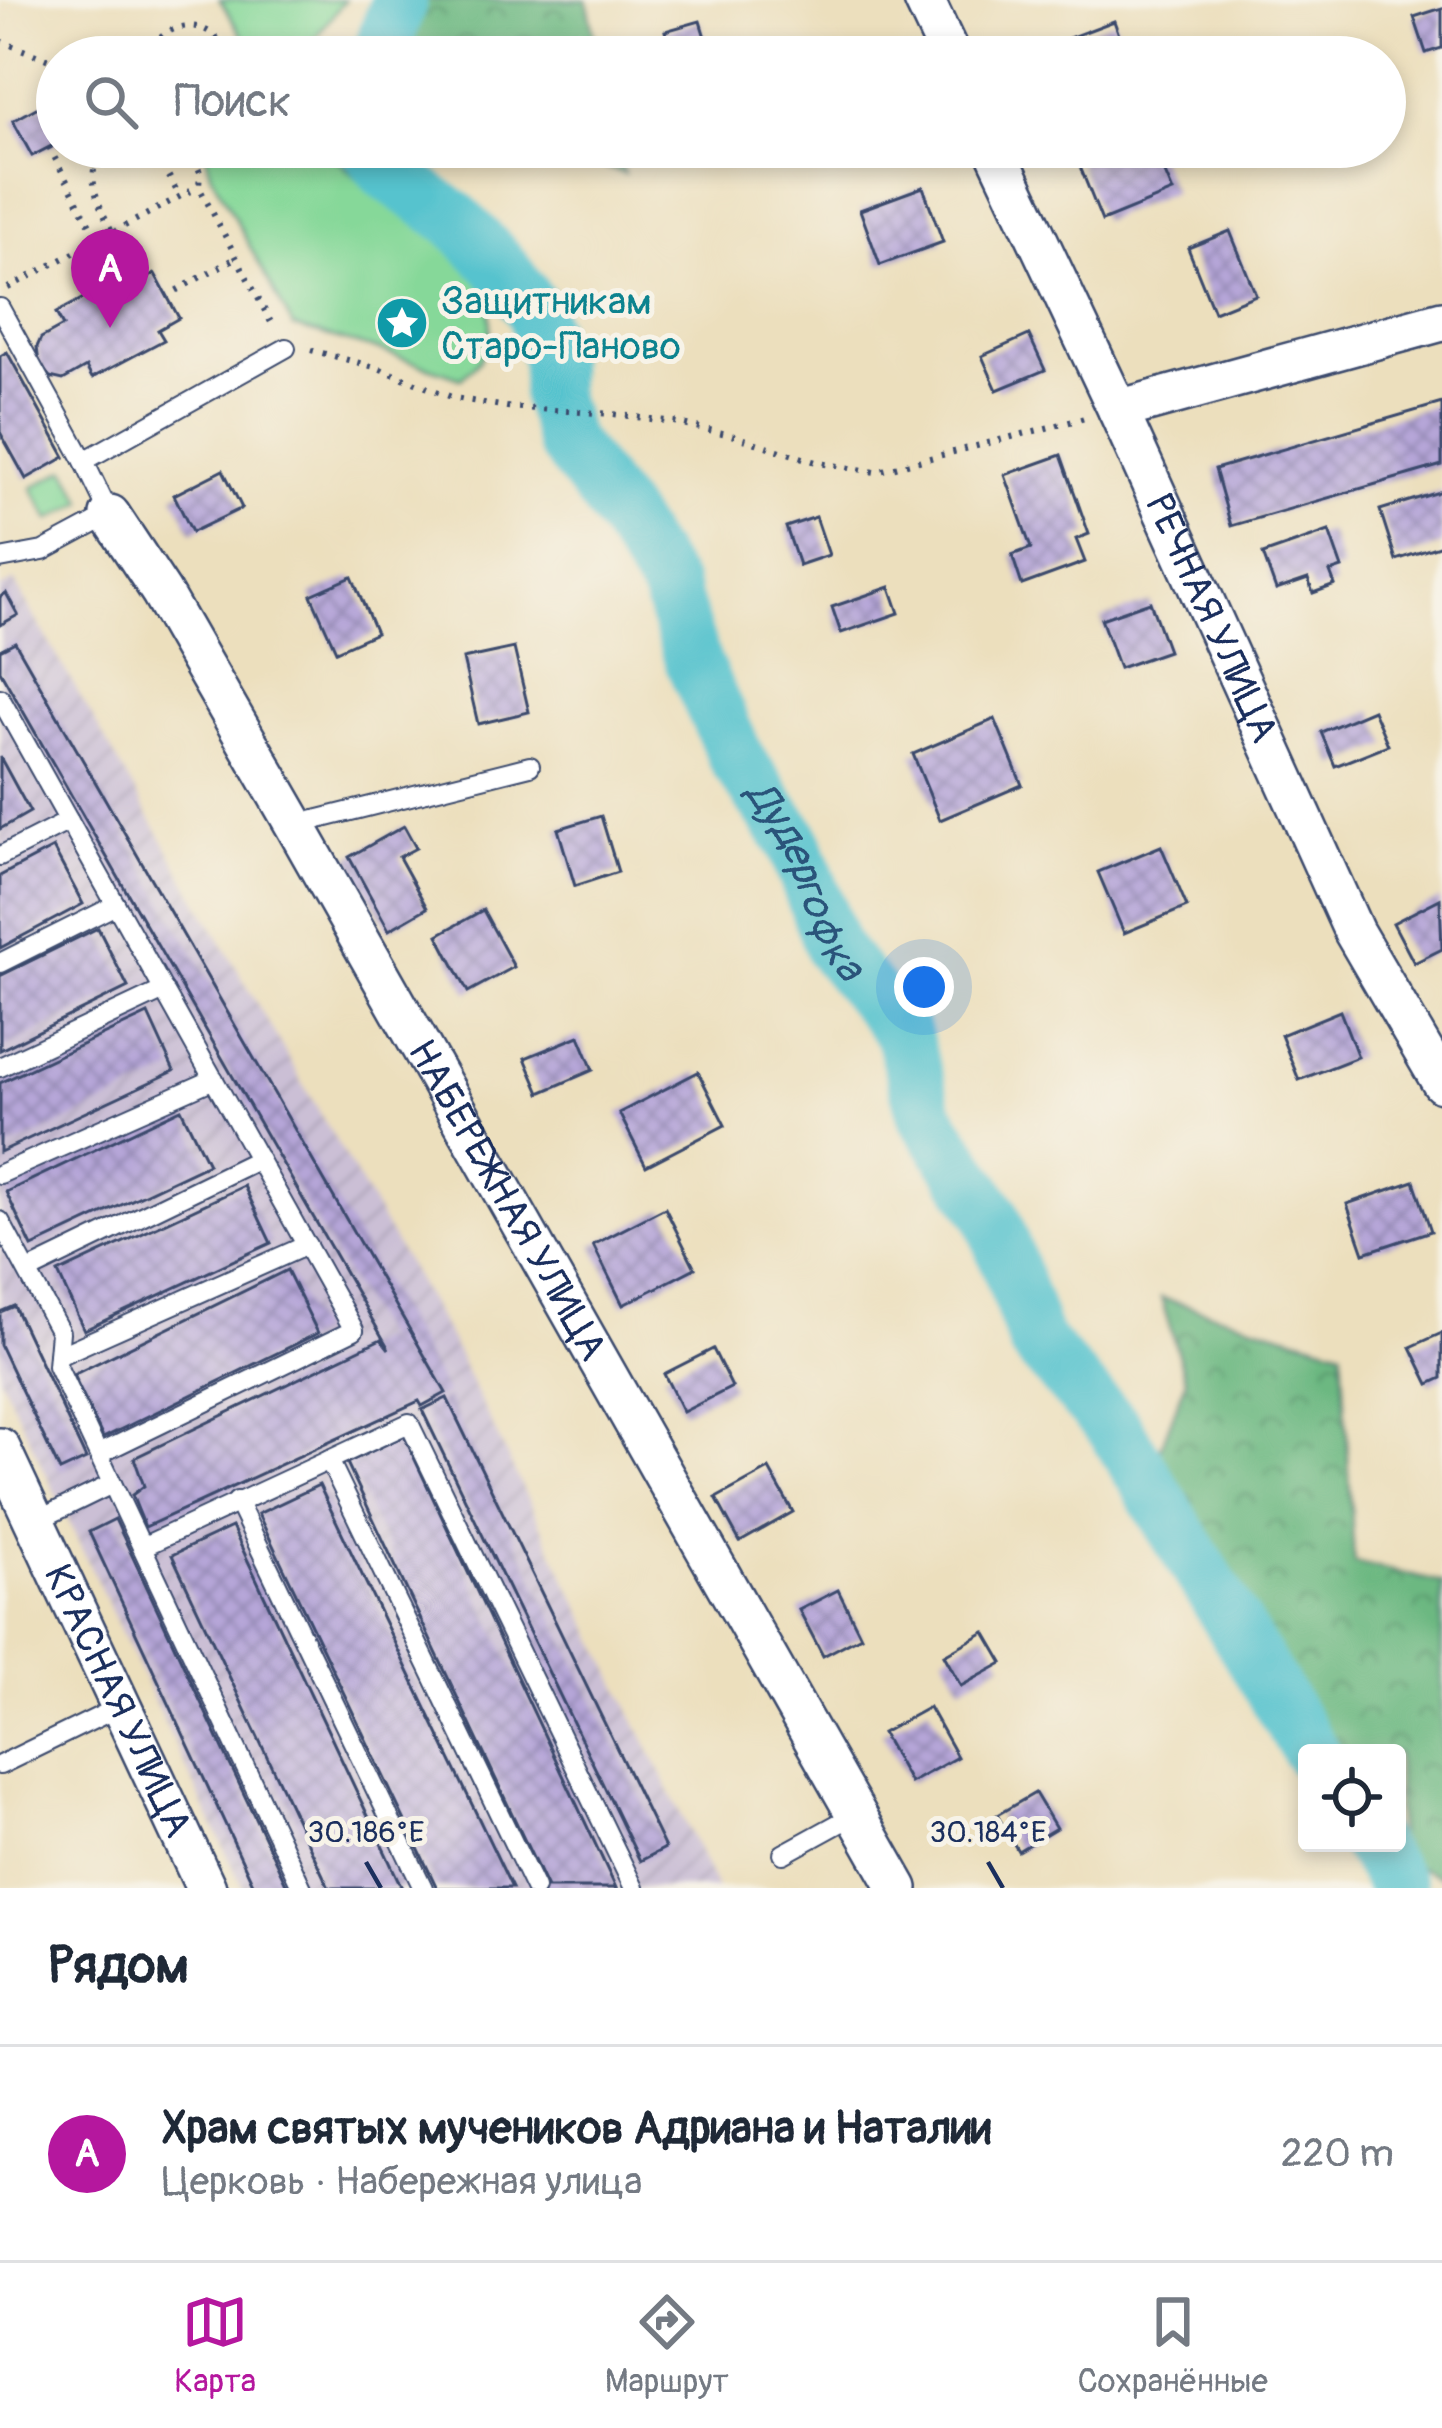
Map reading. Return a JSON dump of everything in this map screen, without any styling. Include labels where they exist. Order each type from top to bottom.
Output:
[{"type":"street","points":[[924,0],[941,36]]},
{"type":"street","name":"РЕЧНАЯ УЛИЦА","points":[[1004,168],[1354,932],[1442,1083]]},
{"type":"street","points":[[1118,410],[1442,321]]},
{"type":"street","name":"НАБЕРЕЖНАЯ УЛИЦА","points":[[110,515],[161,592],[295,825],[898,1888]]},
{"type":"street","name":"КРАСНАЯ УЛИЦА","points":[[0,1448],[206,1888]]},
{"type":"lane","points":[[0,308],[110,515],[43,551],[0,559]]},
{"type":"lane","points":[[83,461],[286,348]]},
{"type":"lane","points":[[0,698],[354,1330],[99,1454]]},
{"type":"lane","points":[[0,745],[21,735]]},
{"type":"lane","points":[[295,825],[530,766]]},
{"type":"lane","points":[[0,856],[69,821]]},
{"type":"lane","points":[[0,963],[116,905]]},
{"type":"lane","points":[[0,1067],[164,990]]},
{"type":"lane","points":[[0,1174],[214,1079]]},
{"type":"lane","points":[[28,1271],[259,1160]]},
{"type":"lane","points":[[0,1221],[60,1332],[57,1366],[302,1888]]},
{"type":"lane","points":[[58,1356],[307,1245]]},
{"type":"lane","points":[[142,1546],[409,1423],[634,1888]]},
{"type":"lane","points":[[328,1460],[535,1888]]},
{"type":"lane","points":[[36,1521],[112,1484]]},
{"type":"lane","points":[[237,1501],[423,1888]]},
{"type":"lane","points":[[0,1765],[121,1706]]},
{"type":"lane","points":[[783,1854],[856,1814]]},
{"type":"path","points":[[161,36],[192,26],[216,36]]},
{"type":"path","points":[[0,41],[36,54]]},
{"type":"path","points":[[61,168],[98,240]]},
{"type":"path","points":[[93,168],[98,205],[113,233]]},
{"type":"path","points":[[164,168],[180,197]]},
{"type":"path","points":[[198,168],[199,187],[286,348],[322,351],[454,398],[693,426],[819,464],[876,472],[1118,410]]},
{"type":"path","points":[[0,292],[199,187]]},
{"type":"path","points":[[166,296],[236,258]]},
{"type":"shaded area","points":[[14,581],[450,1339],[717,1888],[243,1888],[0,1377],[0,589]]},
{"type":"green space","points":[[220,0],[345,0],[317,36],[242,36]]},
{"type":"green space","points":[[378,0],[587,0],[595,36],[396,36]]},
{"type":"green space","points":[[209,168],[346,168],[374,190],[442,225],[466,251],[484,286],[491,324],[479,361],[461,378],[293,327]]},
{"type":"green space","points":[[66,469],[84,502],[50,520],[32,488]]},
{"type":"green space","points":[[1161,1298],[1342,1350],[1354,1562],[1442,1583],[1442,1877],[1388,1852],[1406,1852],[1406,1744],[1321,1744],[1152,1470],[1186,1381]]},
{"type":"building","points":[[1442,8],[1442,48],[1426,53],[1414,17]]},
{"type":"building","points":[[700,21],[705,36],[666,36],[665,31]]},
{"type":"building","points":[[1114,21],[1119,36],[1074,36]]},
{"type":"building","points":[[36,108],[36,154],[32,156],[13,121]]},
{"type":"building","points":[[1081,168],[1163,168],[1173,192],[1102,221]]},
{"type":"building","points":[[923,187],[943,242],[880,265],[860,210]]},
{"type":"building","points":[[1230,231],[1256,295],[1214,312],[1188,248]]},
{"type":"building","points":[[155,274],[179,318],[158,330],[164,340],[92,378],[86,367],[63,380],[50,377],[39,364],[37,347],[41,338],[63,326],[56,313],[126,275],[132,286]]},
{"type":"building","points":[[1029,335],[1045,370],[997,390],[982,356]]},
{"type":"building","points":[[7,352],[65,457],[26,479],[0,432],[0,356]]},
{"type":"building","points":[[1442,403],[1442,465],[1231,526],[1215,469]]},
{"type":"building","points":[[1061,455],[1089,534],[1076,539],[1085,562],[1022,585],[1012,555],[1031,548],[1005,475]]},
{"type":"building","points":[[223,470],[242,508],[192,532],[174,495]]},
{"type":"building","points":[[1442,491],[1442,545],[1396,560],[1380,510]]},
{"type":"building","points":[[816,517],[829,555],[799,565],[786,527]]},
{"type":"building","points":[[1329,531],[1342,568],[1330,572],[1335,585],[1313,593],[1308,579],[1276,590],[1263,554]]},
{"type":"building","points":[[352,577],[376,633],[336,651],[311,595]]},
{"type":"building","points":[[890,587],[899,613],[841,633],[832,607]]},
{"type":"building","points":[[6,593],[18,615],[0,625],[0,597]]},
{"type":"building","points":[[1150,602],[1168,651],[1119,668],[1101,619]]},
{"type":"building","points":[[15,642],[446,1393],[422,1406],[419,1401],[145,1527],[132,1495],[144,1486],[134,1458],[381,1339],[389,1349],[0,671],[0,650]]},
{"type":"building","points":[[514,648],[529,712],[478,724],[463,659]]},
{"type":"building","points":[[1373,710],[1388,745],[1335,766],[1321,732]]},
{"type":"building","points":[[995,719],[1022,785],[940,820],[913,754]]},
{"type":"building","points":[[0,757],[30,812],[0,829]]},
{"type":"building","points":[[601,816],[618,872],[575,886],[558,829]]},
{"type":"building","points":[[404,826],[416,848],[399,857],[427,908],[389,930],[349,857]]},
{"type":"building","points":[[1161,846],[1187,907],[1124,933],[1098,872]]},
{"type":"building","points":[[53,848],[83,904],[0,948],[0,876]]},
{"type":"building","points":[[1440,899],[1442,949],[1414,963],[1393,923]]},
{"type":"building","points":[[483,910],[514,967],[468,992],[438,935]]},
{"type":"building","points":[[98,928],[128,987],[0,1050],[0,976]]},
{"type":"building","points":[[1340,1011],[1358,1057],[1299,1080],[1281,1035]]},
{"type":"building","points":[[148,1014],[174,1071],[0,1152],[0,1083]]},
{"type":"building","points":[[579,1036],[593,1070],[540,1093],[525,1058]]},
{"type":"building","points":[[698,1072],[725,1125],[646,1166],[619,1113]]},
{"type":"building","points":[[181,1109],[208,1164],[32,1247],[6,1192]]},
{"type":"building","points":[[1414,1181],[1431,1231],[1364,1253],[1347,1204]]},
{"type":"building","points":[[244,1186],[271,1243],[84,1330],[58,1273]]},
{"type":"building","points":[[665,1208],[695,1268],[623,1305],[593,1245]]},
{"type":"building","points":[[287,1270],[318,1333],[103,1438],[73,1375]]},
{"type":"building","points":[[14,1306],[86,1459],[60,1471],[0,1345],[0,1312]]},
{"type":"building","points":[[1442,1333],[1442,1378],[1429,1384],[1411,1347]]},
{"type":"building","points":[[713,1349],[732,1387],[683,1412],[664,1374]]},
{"type":"building","points":[[447,1398],[665,1848],[640,1861],[422,1410]]},
{"type":"building","points":[[404,1436],[616,1888],[547,1888],[347,1463]]},
{"type":"building","points":[[769,1469],[793,1512],[740,1542],[716,1498]]},
{"type":"building","points":[[319,1485],[512,1888],[437,1888],[258,1514]]},
{"type":"building","points":[[115,1519],[288,1888],[255,1888],[89,1532]]},
{"type":"building","points":[[232,1527],[402,1888],[329,1888],[172,1555]]},
{"type":"building","points":[[838,1590],[861,1636],[823,1656],[799,1610]]},
{"type":"building","points":[[985,1632],[1003,1663],[961,1686],[944,1655]]},
{"type":"building","points":[[929,1707],[957,1757],[910,1783],[882,1733]]},
{"type":"building","points":[[1035,1793],[1056,1828],[1018,1851],[997,1815]]},
{"type":"waterway","name":"Дудергофка","points":[[386,36],[399,0]]},
{"type":"waterway","name":"Дудергофка","points":[[384,168],[455,219],[498,263],[534,311],[550,359],[550,395],[564,441],[669,588],[693,662],[737,759],[794,842],[833,949],[902,1032],[925,1114],[991,1214],[1036,1342],[1115,1429],[1306,1744]]},
{"type":"waterway","name":"Дудергофка","points":[[1375,1852],[1399,1888]]},
{"type":"place","name":"Защитникам Старо-Паново","points":[[402,323]]},
{"type":"place","name":"Храм святых мучеников Адриана и Наталии","points":[[110,328]]}]
